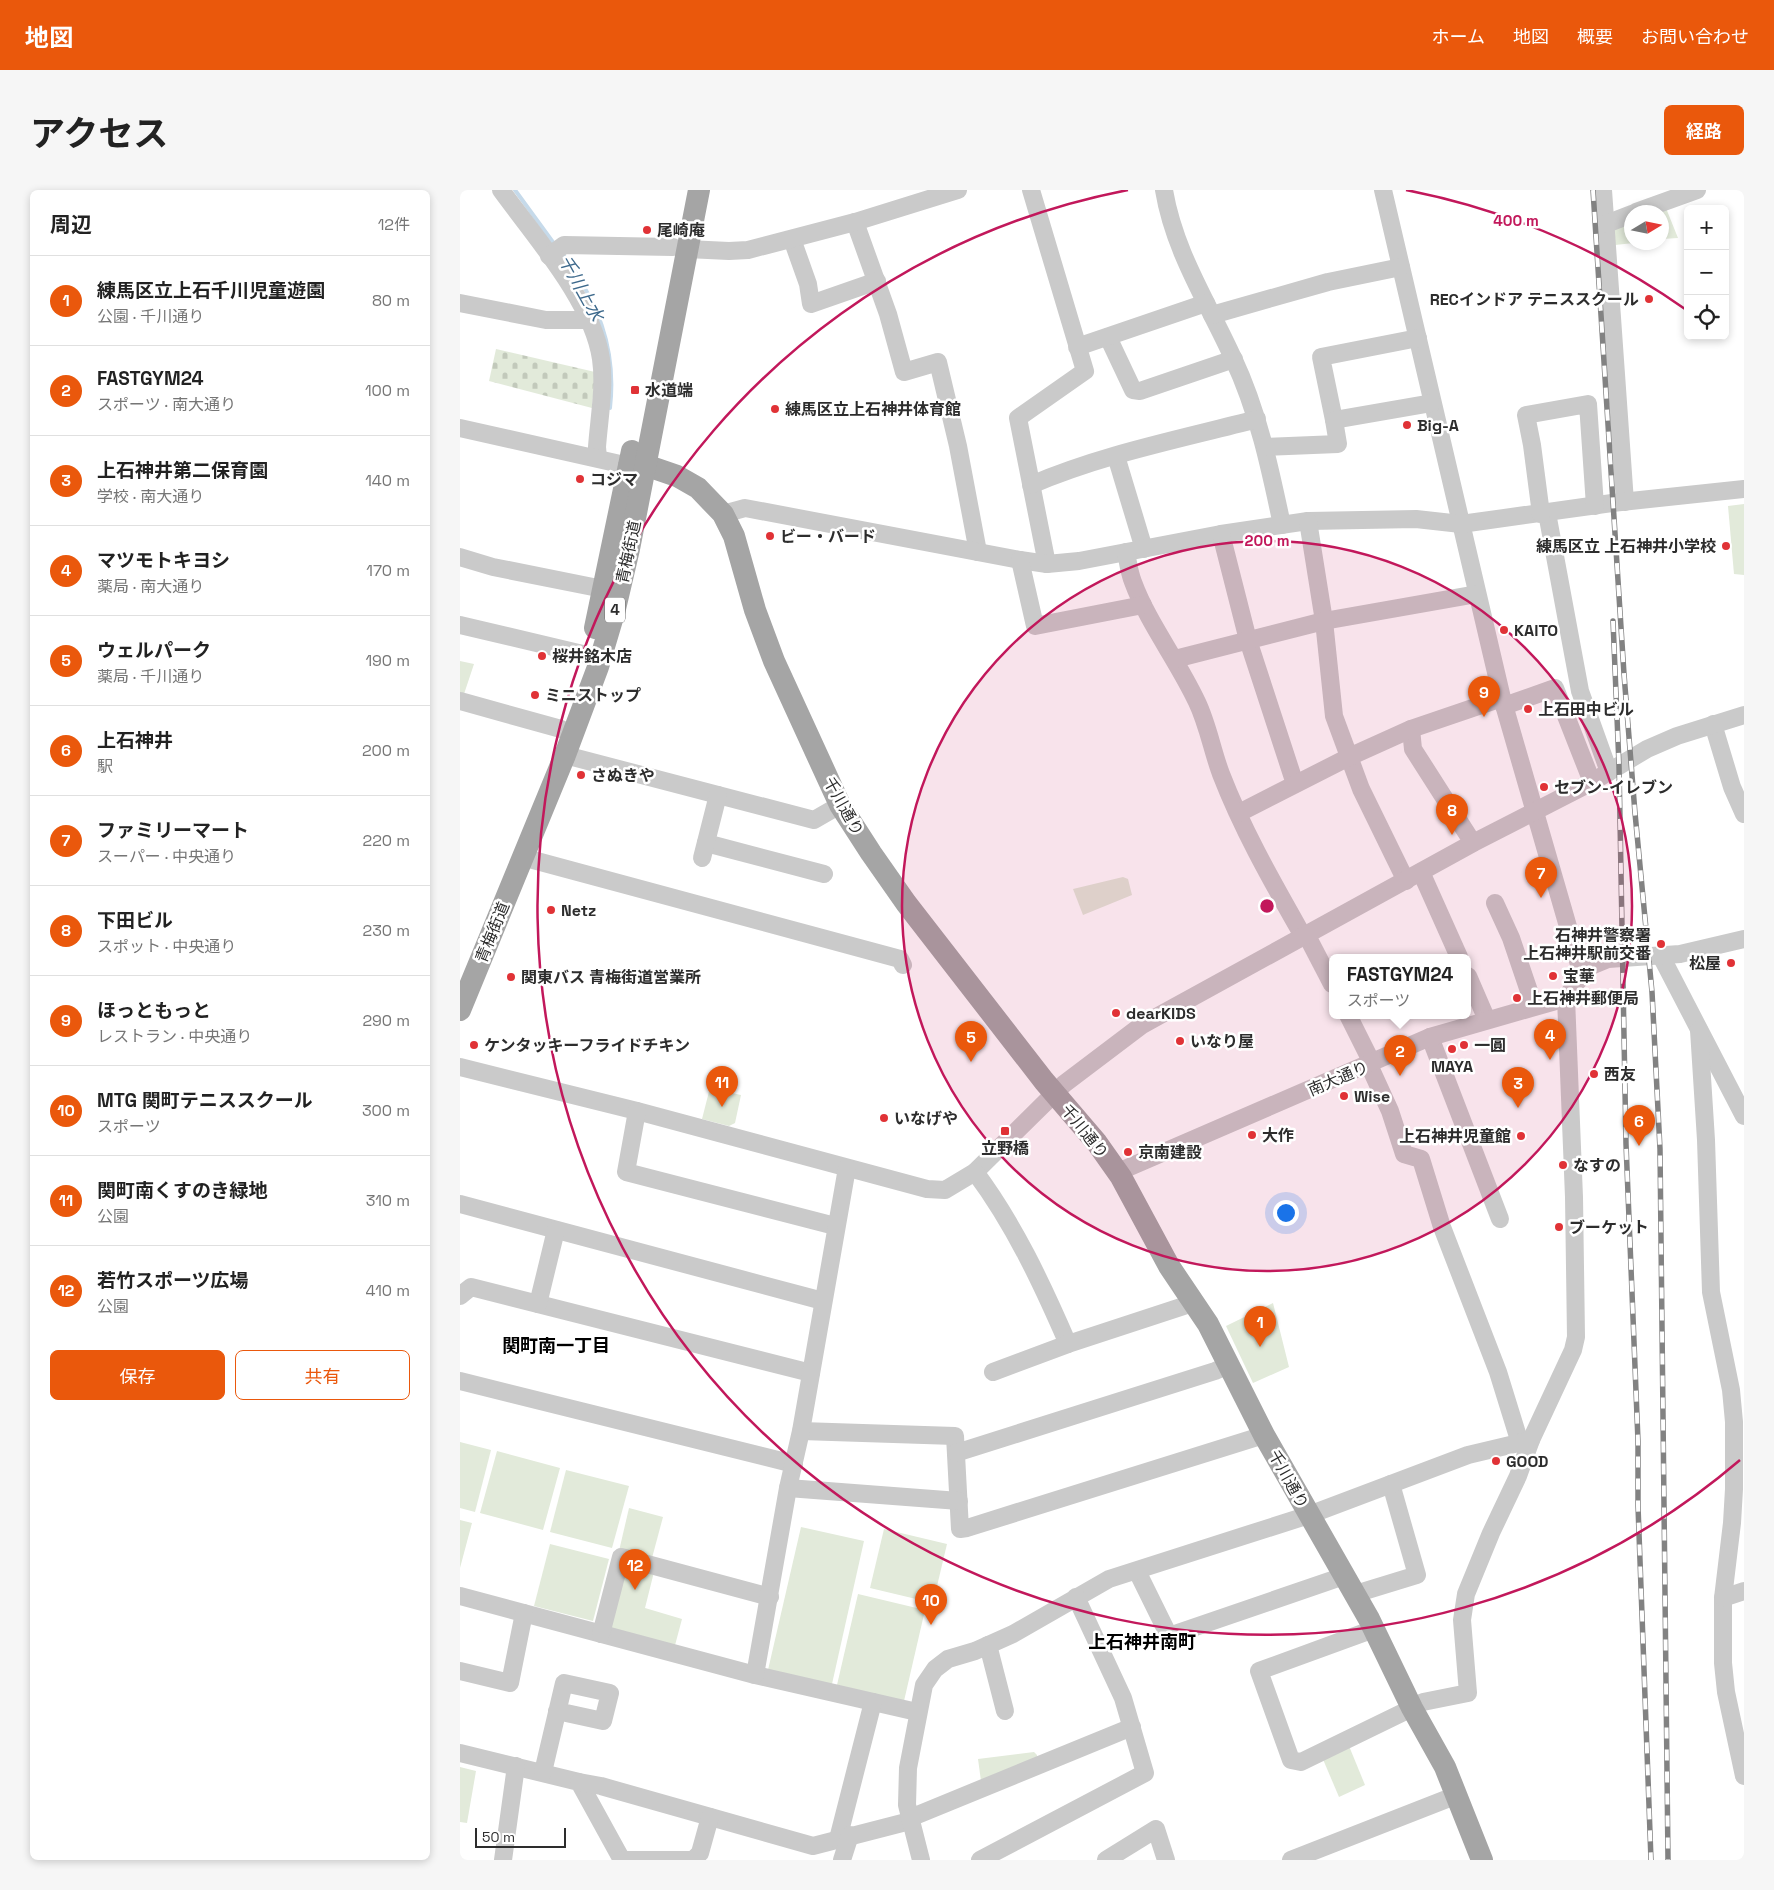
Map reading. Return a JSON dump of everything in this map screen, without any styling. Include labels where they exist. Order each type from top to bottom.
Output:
[{"type":"main road","name":"青梅街道","points":[[460,973],[561,729],[587,655],[637,465],[680,248],[685,190]]},
{"type":"main road","name":"青梅街道","points":[[680,248],[699,190]]},
{"type":"main road","name":"青梅街道","points":[[460,1010],[565,755],[598,667],[614,613],[629,549],[637,465]]},
{"type":"main road","name":"千川通り","points":[[637,465],[670,472],[687,481],[707,497],[722,514],[734,536],[755,610],[774,661],[840,805],[901,896],[1054,1094],[1097,1142],[1118,1172],[1169,1266],[1208,1324],[1264,1435],[1418,1705],[1457,1795],[1482,1860]]},
{"type":"street","points":[[501,190],[555,251],[562,274],[590,320],[598,343],[602,374],[597,447],[598,458]]},
{"type":"street","points":[[555,251],[680,248],[728,251],[748,250],[855,222],[930,194],[958,190]]},
{"type":"street","points":[[1031,190],[1085,371],[1018,418],[1047,564]]},
{"type":"street","points":[[1164,190],[1168,213],[1180,245],[1234,359],[1257,419],[1282,525]]},
{"type":"street","points":[[1383,190],[1503,702],[1582,975]]},
{"type":"street","points":[[1603,190],[1625,502]]},
{"type":"street","points":[[1655,205],[1697,190]]},
{"type":"street","points":[[1606,224],[1624,217]]},
{"type":"street","points":[[855,222],[888,314],[904,372],[938,362],[958,446],[978,552]]},
{"type":"street","points":[[792,239],[808,284],[811,304],[876,281]]},
{"type":"street","points":[[1077,347],[1209,309],[1401,267]]},
{"type":"street","points":[[460,303],[546,320],[590,320]]},
{"type":"street","points":[[1108,337],[1133,390],[1140,391],[1234,359]]},
{"type":"street","points":[[1265,448],[1338,444],[1321,357],[1418,338]]},
{"type":"street","points":[[1334,420],[1432,403]]},
{"type":"street","points":[[1595,506],[1588,404],[1526,415],[1580,691],[1608,772]]},
{"type":"street","points":[[1031,485],[1116,456],[1257,419]]},
{"type":"street","points":[[460,428],[637,465]]},
{"type":"street","points":[[1116,456],[1135,550],[1132,580],[1143,605],[1175,659],[1197,702],[1206,722],[1221,774],[1260,860],[1329,979]]},
{"type":"street","points":[[722,514],[745,508],[1047,564],[1078,561],[1221,534],[1308,521],[1416,519],[1461,524],[1625,502],[1744,490]]},
{"type":"street","points":[[1308,521],[1324,621],[1334,716],[1361,789],[1457,954]]},
{"type":"street","points":[[1221,534],[1248,640],[1294,784]]},
{"type":"street","points":[[460,557],[493,567],[603,589]]},
{"type":"street","points":[[1020,560],[1035,626],[1143,605]]},
{"type":"street","points":[[1175,659],[1324,621],[1477,594]]},
{"type":"street","points":[[460,624],[587,655]]},
{"type":"street","points":[[1239,813],[1349,757],[1411,729],[1555,688],[1592,782]]},
{"type":"street","points":[[460,701],[561,729]]},
{"type":"street","points":[[460,1067],[638,1111],[927,1189],[945,1190],[975,1172],[1064,1084],[1142,1025],[1473,843],[1592,782],[1647,749],[1677,736],[1744,715]]},
{"type":"street","points":[[1713,724],[1732,787],[1744,814]]},
{"type":"street","points":[[1411,729],[1414,749],[1473,843]]},
{"type":"street","points":[[565,755],[814,820],[840,805]]},
{"type":"street","points":[[718,795],[704,850],[824,874]]},
{"type":"street","points":[[522,857],[900,959],[903,965]]},
{"type":"street","points":[[1495,903],[1511,938],[1534,1006]]},
{"type":"street","points":[[1374,1629],[1260,1671],[1291,1760],[1301,1762],[1418,1705],[1468,1693],[1462,1620],[1466,1594],[1491,1533],[1518,1476],[1526,1442],[1573,1350],[1576,1337],[1574,1197],[1566,998],[1582,975],[1591,966],[1608,959],[1680,954],[1744,939]]},
{"type":"street","points":[[1661,956],[1744,1116]]},
{"type":"street","points":[[1471,983],[1487,1020]]},
{"type":"street","name":"南大通り","points":[[1118,1172],[1430,1037],[1566,998]]},
{"type":"street","points":[[1350,1019],[1390,1111],[1404,1154],[1421,1159],[1452,1254],[1526,1442]]},
{"type":"street","points":[[1699,1030],[1706,1140],[1711,1292],[1738,1388],[1734,1422],[1732,1523],[1723,1598],[1723,1663],[1725,1682],[1744,1776]]},
{"type":"street","points":[[1430,1037],[1500,1219]]},
{"type":"street","points":[[638,1111],[626,1172],[835,1226]]},
{"type":"street","points":[[755,1675],[788,1488],[801,1431],[835,1226],[847,1168]]},
{"type":"street","points":[[975,1172],[996,1200],[1006,1218],[1049,1301],[1068,1344]]},
{"type":"street","points":[[460,1204],[823,1301]]},
{"type":"street","points":[[538,1304],[556,1230]]},
{"type":"street","points":[[460,1296],[471,1287],[811,1373]]},
{"type":"street","points":[[993,1372],[1068,1344],[1193,1303]]},
{"type":"street","points":[[956,1453],[1206,1374],[1229,1365]]},
{"type":"street","points":[[460,1381],[794,1464]]},
{"type":"street","points":[[801,1431],[955,1436],[960,1529],[1264,1435]]},
{"type":"street","points":[[920,1859],[907,1805],[908,1768],[924,1685],[935,1669],[948,1659],[975,1651],[1013,1634],[1109,1579],[1309,1515],[1468,1455],[1526,1442]]},
{"type":"street","points":[[1137,1571],[1169,1636],[1350,1585],[1417,1575],[1391,1484]]},
{"type":"street","points":[[788,1488],[959,1501]]},
{"type":"street","points":[[601,1634],[621,1557],[770,1597]]},
{"type":"street","points":[[1723,1598],[1744,1591]]},
{"type":"street","points":[[460,1596],[755,1675],[918,1712]]},
{"type":"street","points":[[980,1860],[1145,1773],[1123,1698],[1076,1597]]},
{"type":"street","points":[[460,1671],[510,1683],[524,1613]]},
{"type":"street","points":[[988,1645],[1005,1711]]},
{"type":"street","points":[[842,1860],[844,1837],[873,1702]]},
{"type":"street","points":[[543,1772],[557,1711]]},
{"type":"street","points":[[460,1753],[601,1786],[813,1846],[910,1820],[1132,1727]]},
{"type":"street","points":[[503,1860],[516,1766]]},
{"type":"street","points":[[580,1782],[622,1860],[693,1860],[700,1853],[710,1817]]},
{"type":"street","points":[[1291,1860],[1457,1795]]},
{"type":"street","points":[[1106,1860],[1156,1829],[1166,1860]]},
{"type":"green space","points":[[1669,216],[1678,238],[1669,239]]},
{"type":"green space","points":[[1624,224],[1624,244],[1615,245],[1613,230]]},
{"type":"green space","points":[[496,349],[595,372],[592,408],[489,381]]},
{"type":"green space","points":[[1744,504],[1744,575],[1734,574],[1728,506]]},
{"type":"green space","points":[[460,661],[474,664],[463,697],[460,696]]},
{"type":"green space","points":[[1123,877],[1128,879],[1132,895],[1083,915],[1073,889]]},
{"type":"green space","points":[[714,1072],[731,1077],[735,1083],[732,1093],[741,1095],[735,1123],[729,1126],[702,1119]]},
{"type":"green space","points":[[1273,1303],[1289,1367],[1253,1383],[1226,1326]]},
{"type":"green space","points":[[460,1442],[491,1450],[475,1512],[460,1508]]},
{"type":"green space","points":[[497,1451],[560,1468],[543,1530],[480,1513]]},
{"type":"green space","points":[[566,1470],[629,1486],[612,1548],[550,1532]]},
{"type":"green space","points":[[629,1508],[663,1517],[652,1558],[619,1551]]},
{"type":"green space","points":[[460,1520],[472,1523],[460,1568]]},
{"type":"green space","points":[[801,1527],[864,1541],[832,1684],[768,1670]]},
{"type":"green space","points":[[884,1529],[947,1544],[933,1603],[870,1588]]},
{"type":"green space","points":[[550,1544],[609,1559],[593,1621],[534,1606]]},
{"type":"green space","points":[[633,1567],[654,1572],[645,1608],[682,1619],[674,1649],[608,1628],[626,1570]]},
{"type":"green space","points":[[858,1594],[925,1610],[904,1701],[837,1685]]},
{"type":"green space","points":[[1349,1746],[1365,1785],[1339,1797],[1322,1757]]},
{"type":"green space","points":[[1034,1752],[1037,1758],[981,1781],[978,1759]]},
{"type":"green space","points":[[460,1767],[476,1771],[467,1823],[460,1822]]},
{"type":"waterway","name":"千川上水","points":[[515,190],[555,245]]},
{"type":"waterway","name":"千川上水","points":[[561,252],[585,288],[602,325],[610,365],[610,408]]},
{"type":"railway","points":[[1593,190],[1624,674],[1652,992],[1660,1149],[1668,1860]]},
{"type":"railway","points":[[1613,621],[1619,765],[1626,1144],[1638,1441],[1638,1506],[1651,1860]]},
{"type":"place","name":"尾崎庵","points":[[647,230]]},
{"type":"place","name":"RECインドア テニススクール","points":[[1649,299]]},
{"type":"place","name":"水道端","points":[[635,390]]},
{"type":"place","name":"練馬区立上石神井体育館","points":[[775,409]]},
{"type":"place","name":"Big-A","points":[[1407,425]]},
{"type":"place","name":"コジマ","points":[[580,479]]},
{"type":"place","name":"ビー・バード","points":[[770,536]]},
{"type":"place","name":"練馬区立 上石神井小学校","points":[[1726,546]]},
{"type":"place","name":"KAITO","points":[[1504,630]]},
{"type":"place","name":"桜井銘木店","points":[[542,656]]},
{"type":"place","name":"ミニストップ","points":[[535,695]]},
{"type":"place","name":"上石田中ビル","points":[[1528,709]]},
{"type":"place","name":"ほっともっと","points":[[1484,717]]},
{"type":"place","name":"さぬきや","points":[[581,775]]},
{"type":"place","name":"セブン-イレブン","points":[[1544,787]]},
{"type":"place","name":"下田ビル","points":[[1452,835]]},
{"type":"place","name":"ファミリーマート","points":[[1541,898]]},
{"type":"place","name":"Netz","points":[[551,910]]},
{"type":"place","name":"石神井警察署 上石神井駅前交番","points":[[1661,944]]},
{"type":"place","name":"松屋","points":[[1731,963]]},
{"type":"place","name":"宝華","points":[[1553,976]]},
{"type":"place","name":"関東バス 青梅街道営業所","points":[[511,977]]},
{"type":"place","name":"上石神井郵便局","points":[[1517,998]]},
{"type":"place","name":"dearKIDS","points":[[1116,1013]]},
{"type":"place","name":"いなり屋","points":[[1180,1041]]},
{"type":"place","name":"ケンタッキーフライドチキン","points":[[474,1045]]},
{"type":"place","name":"一圓","points":[[1464,1045]]},
{"type":"place","name":"MAYA","points":[[1452,1049]]},
{"type":"place","name":"マツモトキヨシ","points":[[1550,1060]]},
{"type":"place","name":"ウェルパーク","points":[[971,1062]]},
{"type":"place","name":"西友","points":[[1594,1074]]},
{"type":"place","name":"FASTGYM24","points":[[1400,1076]]},
{"type":"place","name":"Wise","points":[[1344,1096]]},
{"type":"place","name":"関町南くすのき緑地","points":[[722,1107]]},
{"type":"place","name":"上石神井第二保育園","points":[[1518,1108]]},
{"type":"place","name":"いなげや","points":[[884,1118]]},
{"type":"place","name":"立野橋","points":[[1005,1131]]},
{"type":"place","name":"大作","points":[[1252,1135]]},
{"type":"place","name":"上石神井児童館","points":[[1521,1136]]},
{"type":"place","name":"上石神井","points":[[1639,1146]]},
{"type":"place","name":"京南建設","points":[[1128,1152]]},
{"type":"place","name":"なすの","points":[[1563,1165]]},
{"type":"place","name":"ブーケット","points":[[1559,1227]]},
{"type":"place","name":"練馬区立上石千川児童遊園","points":[[1260,1347]]},
{"type":"place","name":"GOOD","points":[[1496,1461]]},
{"type":"place","name":"若竹スポーツ広場","points":[[635,1590]]},
{"type":"place","name":"MTG 関町テニススクール","points":[[931,1625]]},
{"type":"district","name":"関町南一丁目","points":[[556,1346]]},
{"type":"district","name":"上石神井南町","points":[[1142,1642]]}]
